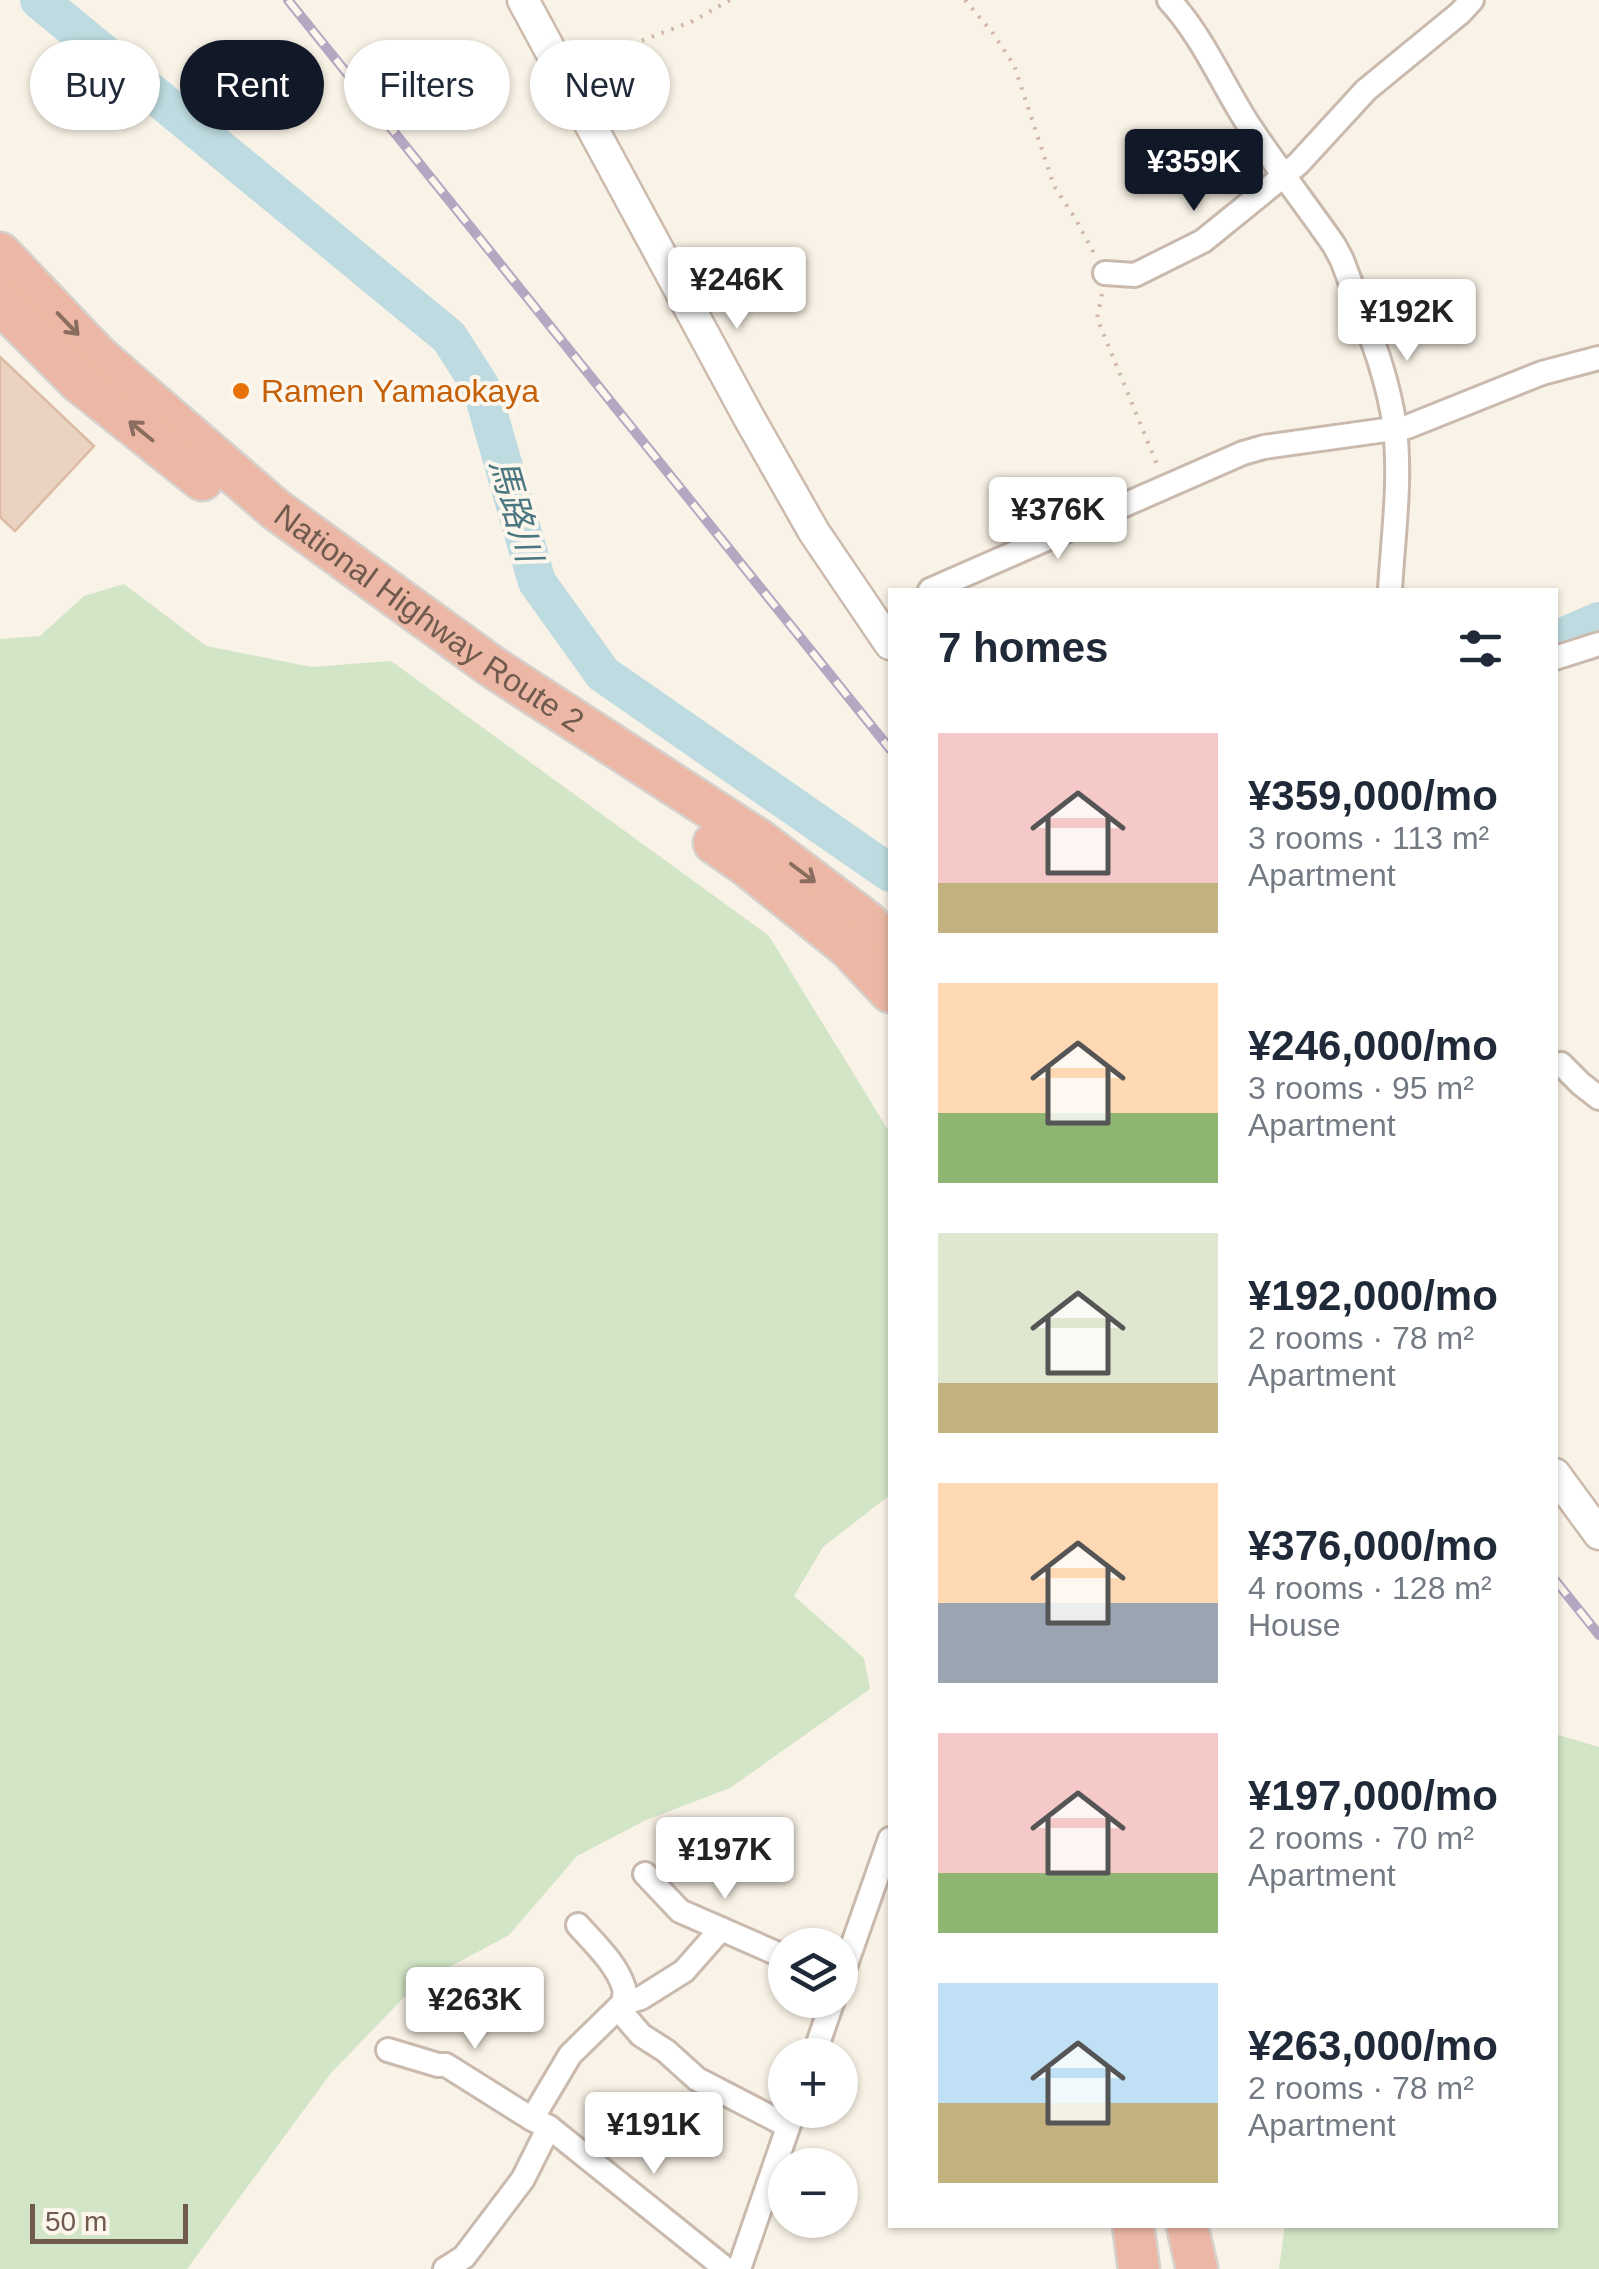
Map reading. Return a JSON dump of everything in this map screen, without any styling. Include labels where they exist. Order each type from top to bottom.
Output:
[{"type":"highway","name":"National Highway Route 2","points":[[0,253],[98,356],[274,509],[494,668],[759,840],[866,921],[888,944]]},
{"type":"highway","name":"National Highway Route 2","points":[[0,302],[79,382],[267,532],[746,865],[849,948],[888,990]]},
{"type":"highway","points":[[1109,2228],[1115,2269]]},
{"type":"highway","points":[[1133,2228],[1140,2269]]},
{"type":"highway","points":[[1167,2228],[1174,2269]]},
{"type":"highway","points":[[1188,2228],[1196,2269]]},
{"type":"street","points":[[523,0],[545,40]]},
{"type":"street","points":[[1168,0],[1185,18],[1248,125],[1342,260],[1387,387],[1395,428],[1397,471],[1390,588]]},
{"type":"street","points":[[1105,273],[1135,275],[1203,241],[1285,176],[1366,90],[1472,0]]},
{"type":"street","points":[[593,130],[814,532],[880,612],[888,638]]},
{"type":"street","points":[[934,588],[1218,462],[1264,447],[1407,427],[1542,373],[1599,358]]},
{"type":"street","points":[[1558,657],[1599,644]]},
{"type":"street","points":[[1558,1060],[1599,1098]]},
{"type":"street","points":[[1558,1478],[1599,1534]]},
{"type":"street","points":[[858,1930],[888,1845]]},
{"type":"street","points":[[645,1874],[680,1911],[768,1950]]},
{"type":"street","points":[[578,1925],[606,1956],[622,1983],[626,1993],[622,2013],[641,2035],[697,2078],[768,2108]]},
{"type":"street","points":[[445,2269],[464,2258],[523,2179],[540,2123],[570,2055],[622,2004],[641,1998],[684,1970],[721,1929]]},
{"type":"street","points":[[388,2050],[446,2065],[540,2123],[726,2269]]},
{"type":"street","points":[[739,2269],[788,2128]]},
{"type":"path","points":[[646,40],[693,22],[730,0]]},
{"type":"path","points":[[965,0],[1014,66],[1054,186],[1105,273],[1097,318],[1165,485]]},
{"type":"green space","points":[[124,584],[206,646],[311,667],[391,661],[769,936],[888,1130],[888,1497],[823,1547],[794,1596],[864,1658],[870,1689],[730,1788],[646,1820],[577,1856],[509,1935],[416,1985],[331,2073],[187,2269],[0,2269],[0,639],[40,636],[84,596]]},
{"type":"green space","points":[[1558,1735],[1599,1747],[1599,2269],[1279,2269],[1285,2228],[1558,2228]]},
{"type":"building","points":[[0,357],[94,446],[15,531],[0,517]]},
{"type":"waterway","name":"馬路川","points":[[39,0],[449,337],[481,387],[537,582],[603,674],[888,872]]},
{"type":"waterway","name":"馬路川","points":[[1558,639],[1599,621]]},
{"type":"railway","points":[[288,0],[888,747]]},
{"type":"railway","points":[[1558,1584],[1599,1635]]},
{"type":"place","name":"Ramen Yamaokaya","points":[[241,391]]}]
